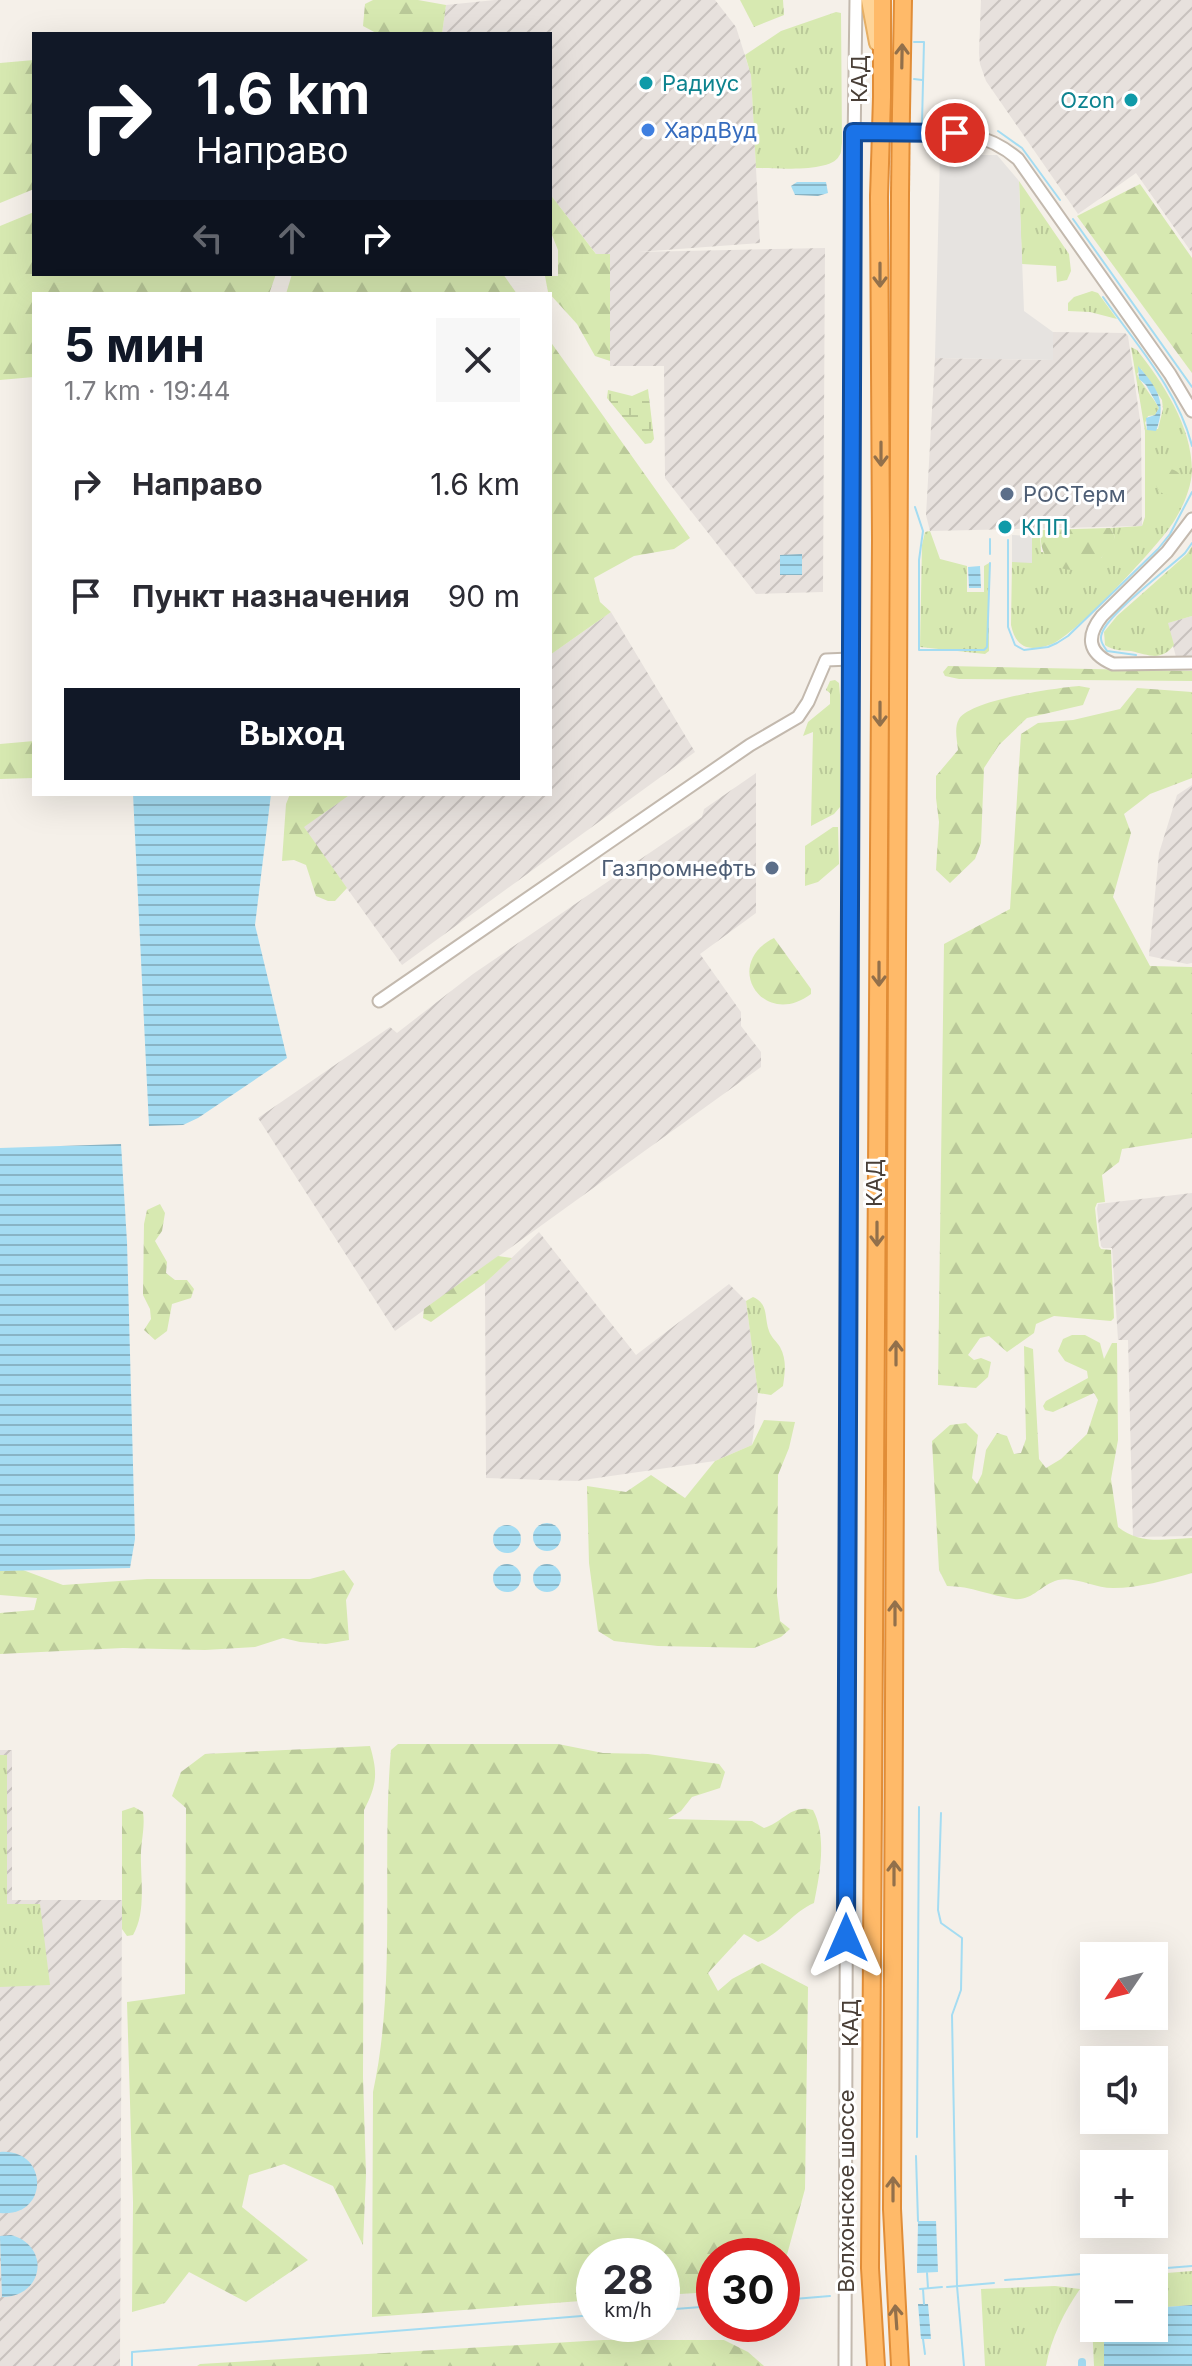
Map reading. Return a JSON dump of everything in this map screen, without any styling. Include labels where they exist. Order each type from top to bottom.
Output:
[{"type":"highway","name":"КАД","points":[[876,2366],[870,2268],[882,0]]},
{"type":"highway","name":"КАД","points":[[900,2366],[892,2209],[903,0]]},
{"type":"highway","points":[[865,2366],[870,2268]]},
{"type":"main road","points":[[869,0],[877,38],[882,97]]},
{"type":"street","name":"Волхонское шоссе","points":[[845,2366],[850,659],[856,0]]},
{"type":"street","points":[[853,132],[970,135],[1008,150],[1018,159],[1137,327],[1192,411]]},
{"type":"street","points":[[1192,519],[1167,552],[1102,616],[1093,628],[1091,637],[1096,653],[1102,660],[1113,664],[1192,663]]},
{"type":"street","points":[[379,1001],[750,745],[798,717],[826,660],[850,659]]},
{"type":"shaded area","points":[[495,0],[715,0],[736,27],[751,75],[760,243],[638,252],[825,248],[823,592],[756,594],[665,478],[664,366],[610,366],[610,254],[597,255],[552,197],[552,32],[442,32],[446,5]]},
{"type":"shaded area","points":[[981,0],[1192,0],[1192,253],[1136,173],[1078,214],[986,81],[979,53]]},
{"type":"shaded area","points":[[940,155],[997,155],[1019,181],[1024,311],[1053,332],[1053,360],[935,358]]},
{"type":"shaded area","points":[[1053,332],[1125,333],[1128,336],[1141,427],[1142,526],[930,531],[926,515],[935,358],[1052,360]]},
{"type":"shaded area","points":[[1012,535],[1032,536],[1032,563],[1012,562]]},
{"type":"shaded area","points":[[611,612],[695,752],[402,965],[303,827],[348,796],[552,796],[552,654]]},
{"type":"shaded area","points":[[1192,616],[1192,657],[1176,657],[1167,623]]},
{"type":"shaded area","points":[[756,773],[756,913],[700,954],[741,1012],[741,1026],[761,1052],[761,1067],[395,1331],[258,1118],[390,1027],[397,1033],[473,974],[702,817],[704,809]]},
{"type":"shaded area","points":[[1192,785],[1192,963],[1187,964],[1149,956],[1159,853],[1177,795]]},
{"type":"shaded area","points":[[1192,1193],[1192,1536],[1133,1537],[1128,1340],[1118,1340],[1112,1248],[1101,1246],[1097,1209],[1098,1204]]},
{"type":"shaded area","points":[[539,1232],[636,1355],[729,1284],[746,1301],[758,1393],[752,1445],[715,1461],[576,1481],[486,1478],[485,1283]]},
{"type":"shaded area","points":[[0,1750],[12,1750],[12,1900],[122,1900],[120,2366],[0,2366]]},
{"type":"green space","points":[[373,0],[418,0],[446,5],[442,32],[374,32],[363,26],[365,4]]},
{"type":"green space","points":[[740,0],[783,0],[784,15],[754,27]]},
{"type":"green space","points":[[841,13],[840,155],[834,161],[814,167],[756,168],[751,75],[745,55],[781,31]]},
{"type":"green space","points":[[32,60],[32,190],[0,203],[0,63]]},
{"type":"green space","points":[[1019,181],[1069,254],[1071,271],[1067,280],[1057,282],[1056,266],[1022,264]]},
{"type":"green space","points":[[1140,184],[1192,258],[1192,373],[1077,216]]},
{"type":"green space","points":[[552,197],[596,254],[610,254],[610,361],[595,356],[577,324],[552,296],[552,292],[548,292],[545,276],[558,276],[558,250],[552,235]]},
{"type":"green space","points":[[32,213],[32,276],[275,276],[270,292],[32,292],[32,377],[0,380],[0,226]]},
{"type":"green space","points":[[291,276],[504,276],[516,292],[287,292]]},
{"type":"green space","points":[[1092,291],[1098,293],[1117,319],[1090,312],[1068,311],[1068,303],[1074,297]]},
{"type":"green space","points":[[552,344],[690,538],[674,549],[634,556],[594,578],[600,602],[611,612],[552,654]]},
{"type":"green space","points":[[1131,347],[1137,350],[1157,376],[1181,422],[1191,454],[1188,493],[1178,515],[1161,538],[1132,572],[1078,625],[1052,644],[1031,648],[1020,644],[1011,625],[1012,562],[1032,562],[1032,533],[1040,533],[1041,552],[1101,558],[1115,537],[1110,528],[1142,526],[1145,517],[1145,431]],"holes":[[[1141,369],[1162,400],[1158,429],[1147,430],[1145,423],[1148,416],[1155,415],[1159,408],[1137,374]]]},
{"type":"green space","points":[[648,389],[654,439],[645,444],[607,398],[608,390],[632,396]]},
{"type":"green space","points":[[1169,469],[1179,472],[1182,482],[1179,492],[1169,495],[1159,492],[1156,482],[1159,472]]},
{"type":"green space","points":[[1110,528],[1115,537],[1108,550],[1094,564],[1080,569],[1070,570],[1053,564],[1043,550],[1042,530]]},
{"type":"green space","points":[[930,531],[940,559],[967,566],[967,592],[984,592],[984,566],[989,563],[989,651],[985,654],[920,647],[922,545],[925,532]]},
{"type":"green space","points":[[1192,546],[1192,616],[1168,623],[1174,645],[1164,654],[1154,656],[1105,645],[1104,632],[1117,616],[1187,554]]},
{"type":"green space","points":[[948,666],[1192,671],[1192,681],[959,679],[945,676],[943,672]]},
{"type":"green space","points":[[830,681],[839,683],[840,695],[840,807],[834,814],[811,826],[813,732],[803,736],[808,722],[830,704],[830,693],[826,690]]},
{"type":"green space","points":[[1079,686],[1090,688],[1083,705],[1027,718],[999,745],[984,768],[981,843],[975,859],[950,883],[936,870],[939,822],[936,776],[958,750],[957,722],[979,706],[1034,692]]},
{"type":"green space","points":[[1137,688],[1192,692],[1192,778],[1150,794],[1124,814],[1131,833],[1113,897],[1150,966],[1192,967],[1192,1138],[1122,1149],[1119,1162],[1102,1175],[1105,1202],[1097,1203],[1095,1208],[1099,1246],[1111,1250],[1114,1318],[1111,1321],[1054,1316],[1036,1324],[1034,1333],[1007,1352],[989,1336],[980,1338],[968,1355],[974,1360],[981,1358],[991,1362],[988,1377],[976,1388],[938,1385],[944,944],[1010,909],[1021,734],[1038,723],[1073,720],[1120,709]]},
{"type":"green space","points":[[32,741],[32,778],[0,779],[0,744]]},
{"type":"green space","points":[[289,796],[348,796],[304,827],[347,888],[335,901],[316,896],[306,865],[294,860],[282,861]]},
{"type":"green space","points":[[833,827],[838,827],[839,864],[818,882],[805,886],[805,846]]},
{"type":"green space","points":[[774,938],[811,989],[811,994],[793,1003],[778,1004],[764,999],[750,977],[751,963],[758,949]]},
{"type":"green space","points":[[160,1204],[165,1213],[162,1231],[155,1241],[167,1262],[166,1273],[175,1280],[187,1280],[194,1289],[191,1298],[172,1304],[167,1331],[155,1340],[144,1330],[151,1319],[143,1295],[144,1224],[147,1210]]},
{"type":"green space","points":[[498,1256],[512,1258],[485,1283],[431,1322],[423,1318],[424,1309]]},
{"type":"green space","points":[[753,1297],[762,1303],[769,1331],[784,1357],[783,1386],[771,1395],[758,1393],[746,1301]]},
{"type":"green space","points":[[1085,1335],[1100,1343],[1104,1359],[1112,1343],[1117,1343],[1118,1440],[1111,1479],[1118,1527],[1144,1539],[1192,1538],[1192,1573],[1123,1588],[1058,1580],[1021,1599],[947,1586],[939,1570],[932,1441],[950,1425],[966,1423],[978,1435],[972,1478],[977,1484],[986,1450],[997,1433],[1007,1436],[1014,1454],[1021,1453],[1026,1439],[1024,1346],[1033,1349],[1039,1459],[1046,1468],[1061,1459],[1087,1434],[1098,1400],[1094,1393],[1053,1412],[1045,1410],[1043,1406],[1046,1401],[1088,1378],[1087,1371],[1065,1361],[1058,1351],[1063,1339]]},
{"type":"green space","points":[[764,1420],[795,1422],[778,1475],[777,1595],[780,1621],[790,1629],[781,1637],[754,1648],[658,1646],[614,1641],[598,1631],[589,1563],[587,1486],[626,1492],[651,1475],[685,1498],[715,1461],[752,1445]]},
{"type":"green space","points":[[23,1570],[63,1585],[147,1579],[310,1579],[344,1570],[354,1584],[346,1600],[349,1640],[326,1644],[283,1638],[255,1647],[205,1650],[123,1648],[0,1654],[0,1613],[34,1610],[37,1598],[0,1595],[0,1571]]},
{"type":"green space","points":[[398,1744],[558,1744],[603,1753],[648,1754],[719,1764],[725,1772],[720,1788],[692,1797],[681,1811],[668,1819],[752,1821],[764,1828],[792,1812],[813,1810],[821,1843],[814,1903],[758,1942],[744,1934],[708,1973],[718,1991],[732,1979],[762,1963],[808,1987],[805,2189],[792,2238],[696,2238],[696,2293],[680,2294],[680,2238],[576,2238],[576,2301],[372,2317],[373,2092],[385,2008],[391,1750]]},
{"type":"green space","points":[[370,1746],[375,1772],[372,1793],[364,1810],[363,2077],[366,2175],[363,2245],[333,2186],[284,2164],[249,2175],[242,2207],[308,2260],[246,2302],[189,2272],[165,2303],[132,2312],[133,2202],[127,2002],[185,1994],[186,1808],[172,1796],[181,1772],[205,1754]]},
{"type":"green space","points":[[0,1755],[7,1755],[7,1904],[40,1904],[50,1985],[0,1987]]},
{"type":"green space","points":[[134,1807],[143,1812],[144,1817],[141,1905],[133,1935],[127,1936],[122,1929],[122,1811]]},
{"type":"green space","points":[[1192,2271],[1192,2305],[1168,2307],[1168,2273]]},
{"type":"green space","points":[[1055,2286],[1080,2289],[1059,2326],[1046,2366],[985,2366],[981,2289]]},
{"type":"green space","points":[[696,2340],[728,2342],[748,2352],[764,2366],[197,2366],[576,2342]]},
{"type":"green space","points":[[1093,2342],[1104,2342],[1104,2366],[1094,2366]]},
{"type":"water","points":[[797,182],[826,182],[828,193],[795,195],[791,186]]},
{"type":"water","points":[[1138,366],[1159,396],[1161,412],[1156,431],[1147,430],[1146,418],[1155,415],[1159,408],[1139,379]]},
{"type":"water","points":[[802,554],[802,575],[780,575],[780,555]]},
{"type":"water","points":[[980,566],[981,588],[969,588],[968,567]]},
{"type":"water","points":[[133,796],[271,796],[255,925],[287,1058],[198,1118],[183,1125],[149,1126]]},
{"type":"water","points":[[121,1144],[127,1242],[135,1539],[130,1568],[0,1571],[0,1148]]},
{"type":"water","points":[[547,1523],[557,1527],[561,1537],[557,1547],[547,1551],[537,1547],[533,1537],[537,1527]]},
{"type":"water","points":[[507,1525],[517,1529],[521,1539],[517,1549],[507,1553],[497,1549],[493,1539],[497,1529]]},
{"type":"water","points":[[507,1564],[517,1568],[521,1578],[517,1588],[507,1592],[497,1588],[493,1578],[497,1568]]},
{"type":"water","points":[[547,1564],[557,1568],[561,1578],[557,1588],[547,1592],[537,1588],[533,1578],[537,1568]]},
{"type":"water","points":[[0,2152],[16,2154],[28,2161],[35,2171],[35,2195],[28,2205],[16,2212],[0,2213]]},
{"type":"water","points":[[918,2221],[936,2221],[938,2272],[917,2273]]},
{"type":"water","points":[[11,2235],[32,2249],[37,2259],[37,2270],[27,2289],[2,2297],[0,2236]]},
{"type":"water","points":[[918,2304],[928,2304],[931,2339],[921,2339]]},
{"type":"water","points":[[1192,2305],[1192,2366],[1104,2366],[1104,2342],[1168,2342],[1168,2307]]},
{"type":"waterway","points":[[914,42],[924,42],[922,123],[972,124]]},
{"type":"waterway","points":[[914,79],[922,80]]},
{"type":"waterway","points":[[998,131],[1022,148],[1060,200]]},
{"type":"waterway","points":[[1073,219],[1192,387]]},
{"type":"waterway","points":[[1103,297],[1166,386],[1192,446]]},
{"type":"waterway","points":[[1008,540],[1008,627],[1015,645],[1024,650],[1048,647],[1068,636],[1158,549],[1170,534],[1192,492]]},
{"type":"waterway","points":[[915,507],[923,531],[919,560],[919,650],[984,650],[987,647],[990,563]]},
{"type":"waterway","points":[[990,539],[990,554]]},
{"type":"waterway","points":[[1136,655],[1107,651],[1101,640],[1102,633],[1115,615],[1185,553],[1192,543]]},
{"type":"waterway","points":[[917,2137],[919,1807]]},
{"type":"waterway","points":[[941,1813],[938,1910],[941,1923],[962,1938],[961,1990],[952,2015],[957,2286],[964,2366]]},
{"type":"waterway","points":[[916,2156],[918,2221]]},
{"type":"waterway","points":[[1168,2268],[1192,2266]]},
{"type":"waterway","points":[[927,2273],[928,2288]]},
{"type":"waterway","points":[[1005,2280],[1080,2274]]},
{"type":"waterway","points":[[947,2287],[994,2283]]},
{"type":"waterway","points":[[920,2289],[942,2287]]},
{"type":"waterway","points":[[923,2289],[924,2304]]},
{"type":"waterway","points":[[800,2298],[830,2296]]},
{"type":"waterway","points":[[680,2309],[696,2307]]},
{"type":"waterway","points":[[132,2366],[132,2352],[576,2316]]},
{"type":"waterway","points":[[923,2339],[925,2354]]},
{"type":"place","name":"Радиус","points":[[646,83]]},
{"type":"place","name":"Ozon","points":[[1131,100]]},
{"type":"place","name":"ХардВуд","points":[[648,130]]},
{"type":"place","name":"РОСТерм","points":[[1007,494]]},
{"type":"place","name":"КПП","points":[[1005,527]]},
{"type":"place","name":"Газпромнефть","points":[[772,868]]},
{"type":"route","points":[[846,1938],[853,132],[955,133]]}]
